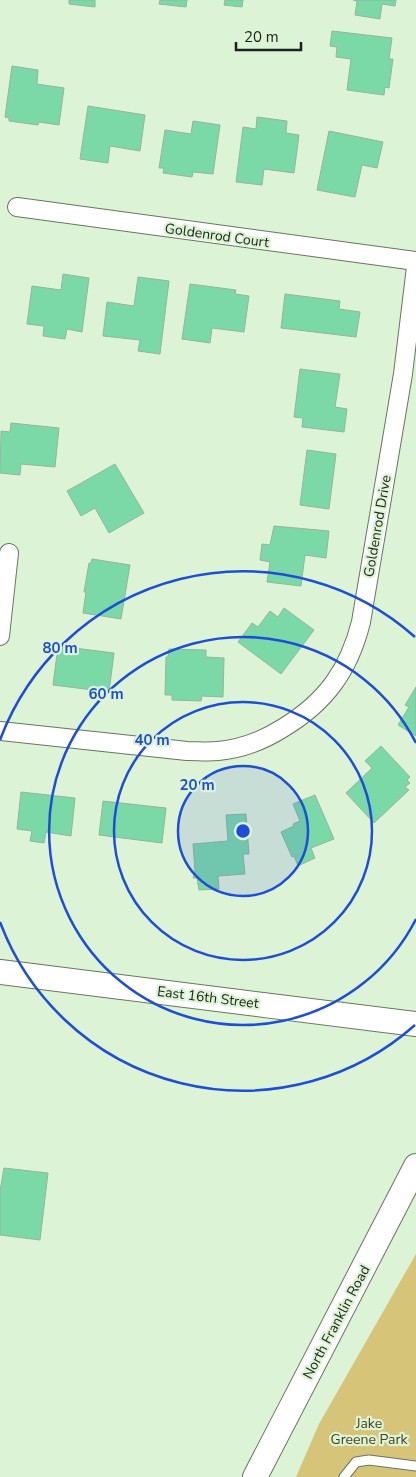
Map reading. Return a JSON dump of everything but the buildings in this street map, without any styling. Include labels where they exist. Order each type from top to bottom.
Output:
[{"type":"street","name":"Goldenrod Court","points":[[18,207],[416,261]]},
{"type":"street","name":"Goldenrod Drive","points":[[0,731],[187,751],[218,751],[238,748],[267,737],[302,717],[318,702],[342,670],[352,652],[361,622],[403,374],[416,267]]},
{"type":"street","points":[[0,636],[10,553]]},
{"type":"street","name":"East 16th Street","points":[[0,972],[416,1024]]},
{"type":"street","name":"North Franklin Road","points":[[255,1477],[416,1166]]},
{"type":"lane","points":[[344,1477],[356,1462],[369,1460],[416,1466]]},
{"type":"green space","name":"Jake Greene Park","points":[[416,1254],[416,1477],[296,1477],[319,1424]]}]
